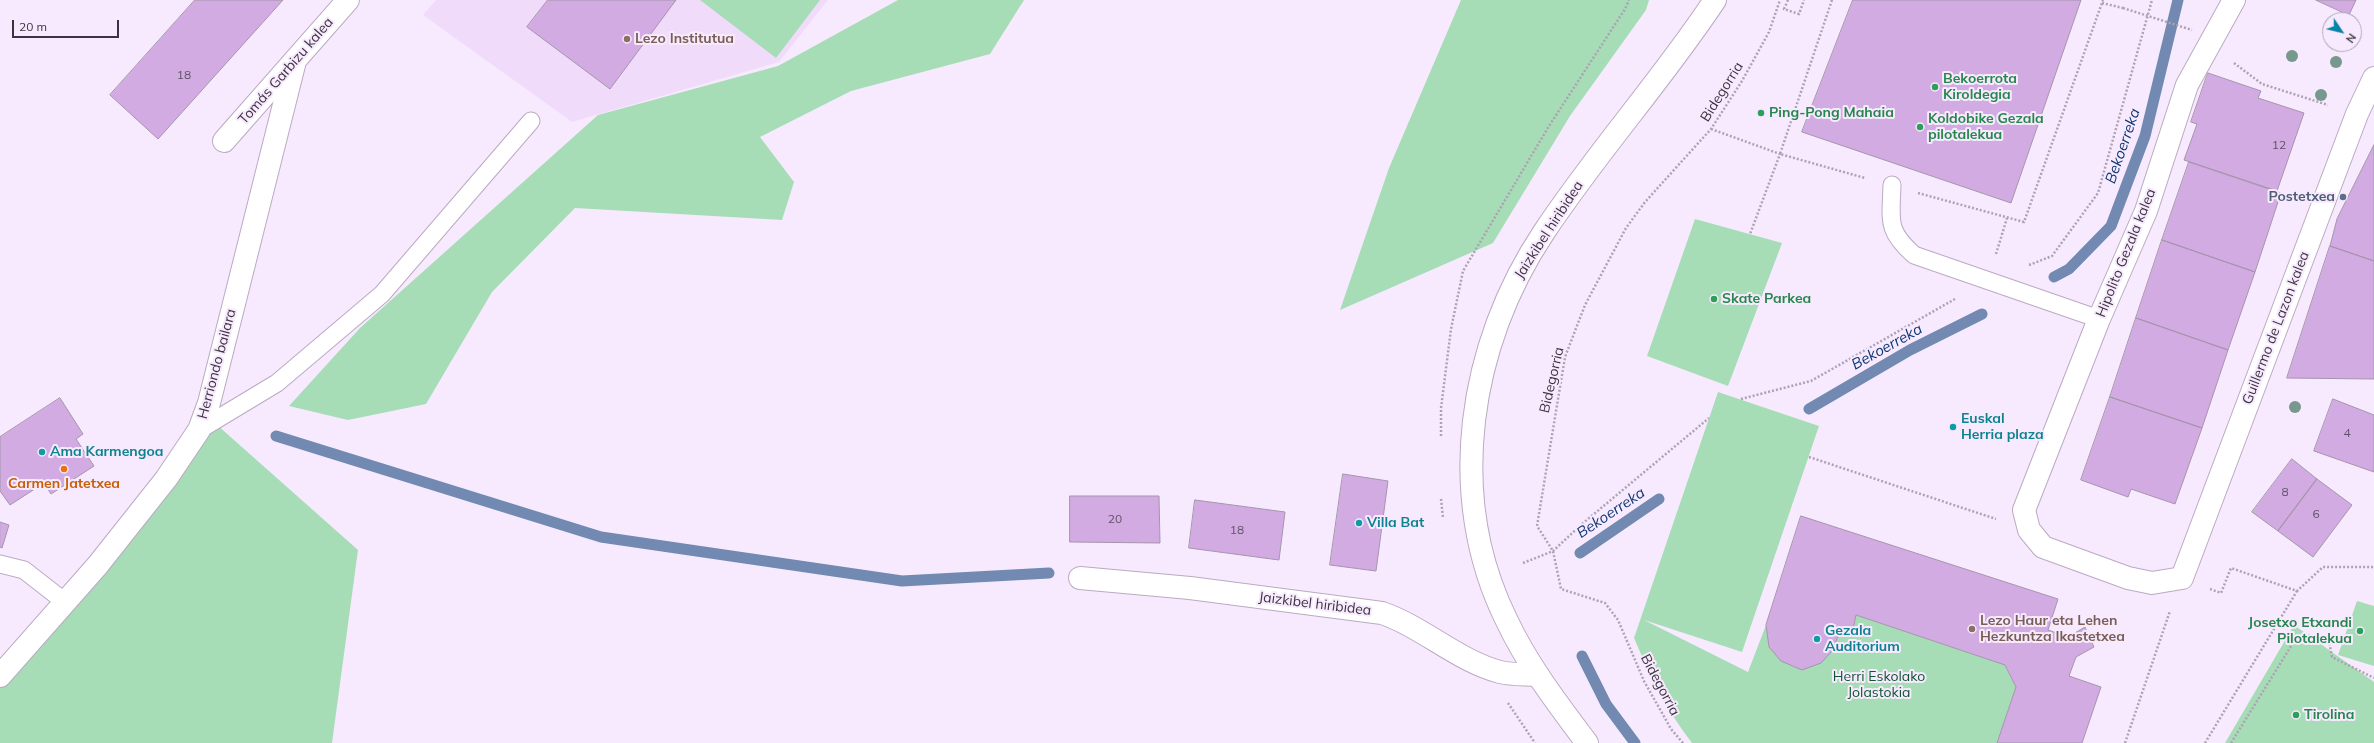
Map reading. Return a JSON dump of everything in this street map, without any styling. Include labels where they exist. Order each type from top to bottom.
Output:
[{"type":"street","name":"Tomás Garbizu kalea","points":[[224,141],[348,0]]},
{"type":"street","name":"Jaizkibel hiribidea","points":[[1587,743],[1537,675],[1505,619],[1488,575],[1471,491],[1472,433],[1480,377],[1495,326],[1515,280],[1543,234],[1579,182],[1685,46],[1715,0]]},
{"type":"street","name":"Hipolito Gezala kalea","points":[[2026,520],[2099,319],[2146,211],[2187,85],[2234,0]]},
{"type":"street","name":"Herriondo bailara","points":[[0,676],[97,566],[166,479],[199,430],[209,403],[295,61]]},
{"type":"street","name":"Guillermo de Lazon kalea","points":[[2182,578],[2357,114],[2374,78]]},
{"type":"street","points":[[2026,520],[2043,547],[2128,578],[2152,583],[2182,578]]},
{"type":"street","name":"Jaizkibel hiribidea","points":[[1080,578],[1190,588],[1382,612],[1395,617],[1450,650],[1500,672],[1537,675]]},
{"type":"lane","points":[[199,430],[277,383],[382,294],[531,121]]},
{"type":"lane","points":[[1892,185],[1891,227],[1903,245],[1914,255],[2099,319]]},
{"type":"lane","points":[[0,564],[24,570],[65,602]]},
{"type":"path","name":"Bidegorria","points":[[1683,743],[1671,729],[1644,681],[1618,620],[1605,603],[1561,589],[1553,551],[1536,526],[1565,357],[1585,305],[1626,228],[1645,202],[1711,129],[1742,82],[1769,32],[1780,0]]},
{"type":"path","points":[[1788,0],[1784,9],[1799,14],[1804,0]]},
{"type":"path","points":[[1750,234],[1780,154],[1832,0]]},
{"type":"path","points":[[1741,399],[1811,382],[1988,281],[2052,256],[2098,193],[2152,0]]},
{"type":"path","points":[[1711,129],[1780,154],[2024,222],[2103,2],[2192,30]]},
{"type":"path","points":[[2209,45],[2262,84],[2357,114]]},
{"type":"path","points":[[1988,281],[2007,218]]},
{"type":"path","points":[[1523,563],[1553,551],[1582,524],[1709,418]]},
{"type":"path","points":[[1809,457],[2026,520]]},
{"type":"path","points":[[2205,743],[2297,590],[2323,567],[2374,567]]},
{"type":"path","points":[[2231,568],[2297,590]]},
{"type":"path","points":[[2125,743],[2182,578]]},
{"type":"path","points":[[2231,743],[2293,643],[2305,634],[2329,641],[2332,657],[2374,678]]},
{"type":"shaded area","name":"Lezo Institutua","points":[[436,0],[828,0],[779,62],[572,122],[423,15]]},
{"type":"green space","points":[[700,0],[820,0],[776,58]]},
{"type":"green space","points":[[898,0],[1024,0],[990,54],[851,91],[760,137],[794,182],[782,220],[575,208],[492,292],[426,404],[348,420],[289,406],[360,328],[598,115],[778,66]]},
{"type":"green space","points":[[1461,0],[1649,0],[1646,10],[1570,116],[1493,243],[1340,310],[1389,168]]},
{"type":"green space","name":"Skate Parkea","points":[[1695,219],[1782,243],[1728,386],[1647,356]]},
{"type":"green space","name":"Herri Eskolako Jolastokia","points":[[1718,392],[1819,426],[1742,652],[1644,620],[1748,672],[1766,625],[1770,643],[1775,654],[1785,662],[1802,670],[1833,650],[1840,630],[1852,634],[1856,615],[2005,665],[2016,687],[1997,743],[1692,743],[1660,693],[1634,638]]},
{"type":"green space","points":[[216,424],[358,550],[332,743],[0,743],[0,680]]},
{"type":"green space","name":"Josetxo Etxandi Pilotalekua","points":[[2357,601],[2374,606],[2374,666],[2338,655]]},
{"type":"green space","points":[[2294,625],[2374,682],[2374,743],[2225,743]]},
{"type":"building","points":[[195,0],[283,0],[158,139],[110,95]]},
{"type":"building","points":[[548,0],[676,0],[610,89],[527,27]]},
{"type":"building","name":"Bekoerrota Kiroldegia","points":[[1853,0],[2081,0],[2011,203],[1802,132]]},
{"type":"building","points":[[2316,0],[2356,0],[2350,12],[2342,12]]},
{"type":"building","points":[[2208,73],[2261,91],[2258,98],[2304,113],[2277,191],[2184,160],[2197,124],[2191,122]]},
{"type":"building","points":[[2374,145],[2374,261],[2330,246],[2337,219]]},
{"type":"building","points":[[2189,162],[2281,193],[2255,272],[2162,240]]},
{"type":"building","points":[[2162,240],[2255,272],[2228,350],[2136,318]]},
{"type":"building","points":[[2330,246],[2374,261],[2374,379],[2287,378]]},
{"type":"building","points":[[2136,318],[2228,350],[2202,428],[2110,397]]},
{"type":"building","points":[[2110,397],[2202,428],[2175,504],[2131,489],[2128,497],[2081,480]]},
{"type":"building","name":"Ama Karmengoa","points":[[60,398],[83,434],[76,439],[94,466],[51,494],[44,483],[10,505],[0,491],[0,437]]},
{"type":"building","points":[[2333,399],[2374,415],[2374,472],[2314,451]]},
{"type":"building","points":[[2292,459],[2317,479],[2278,531],[2252,512]]},
{"type":"building","name":"Villa Bat","points":[[1343,474],[1388,481],[1376,571],[1330,565]]},
{"type":"building","points":[[2317,479],[2352,505],[2313,557],[2278,531]]},
{"type":"building","points":[[1070,496],[1159,496],[1160,543],[1070,542]]},
{"type":"building","points":[[1195,500],[1285,512],[1279,560],[1189,548]]},
{"type":"building","name":"Lezo Haur eta Lehen Hezkuntza Ikastetxea","points":[[1801,516],[2058,599],[2048,630],[2068,637],[2085,627],[2094,647],[2076,657],[2069,676],[2101,687],[2082,743],[1997,743],[2016,687],[2005,665],[1856,615],[1852,634],[1840,630],[1833,650],[1821,663],[1802,670],[1781,661],[1769,647],[1766,625]]},
{"type":"building","points":[[0,522],[9,525],[2,548],[0,547]]},
{"type":"waterway","name":"Bekoerreka","points":[[2054,277],[2069,269],[2111,226],[2145,136],[2178,0]]},
{"type":"waterway","name":"Bekoerreka","points":[[1809,409],[1910,350],[1982,314]]},
{"type":"waterway","points":[[276,436],[601,537],[902,581],[1049,573]]},
{"type":"waterway","name":"Bekoerreka","points":[[1580,553],[1659,499]]},
{"type":"waterway","name":"Bekoerreka","points":[[1582,656],[1606,704],[1635,743]]},
{"type":"place","name":"Lezo Institutua","points":[[627,39]]},
{"type":"place","name":"Bekoerrota Kiroldegia","points":[[1935,87]]},
{"type":"place","name":"Ping-Pong Mahaia","points":[[1761,113]]},
{"type":"place","name":"Koldobike Gezala pilotalekua","points":[[1920,127]]},
{"type":"place","name":"Postetxea","points":[[2343,197]]},
{"type":"place","name":"Skate Parkea","points":[[1714,299]]},
{"type":"place","name":"Euskal Herria plaza","points":[[1953,427]]},
{"type":"place","name":"Ama Karmengoa","points":[[42,452]]},
{"type":"place","name":"Carmen Jatetxea","points":[[64,469]]},
{"type":"place","name":"Villa Bat","points":[[1359,523]]},
{"type":"place","name":"Lezo Haur eta Lehen Hezkuntza Ikastetxea","points":[[1972,629]]},
{"type":"place","name":"Josetxo Etxandi Pilotalekua","points":[[2360,631]]},
{"type":"place","name":"Gezala Auditorium","points":[[1817,639]]},
{"type":"place","name":"Tirolina","points":[[2296,715]]}]
